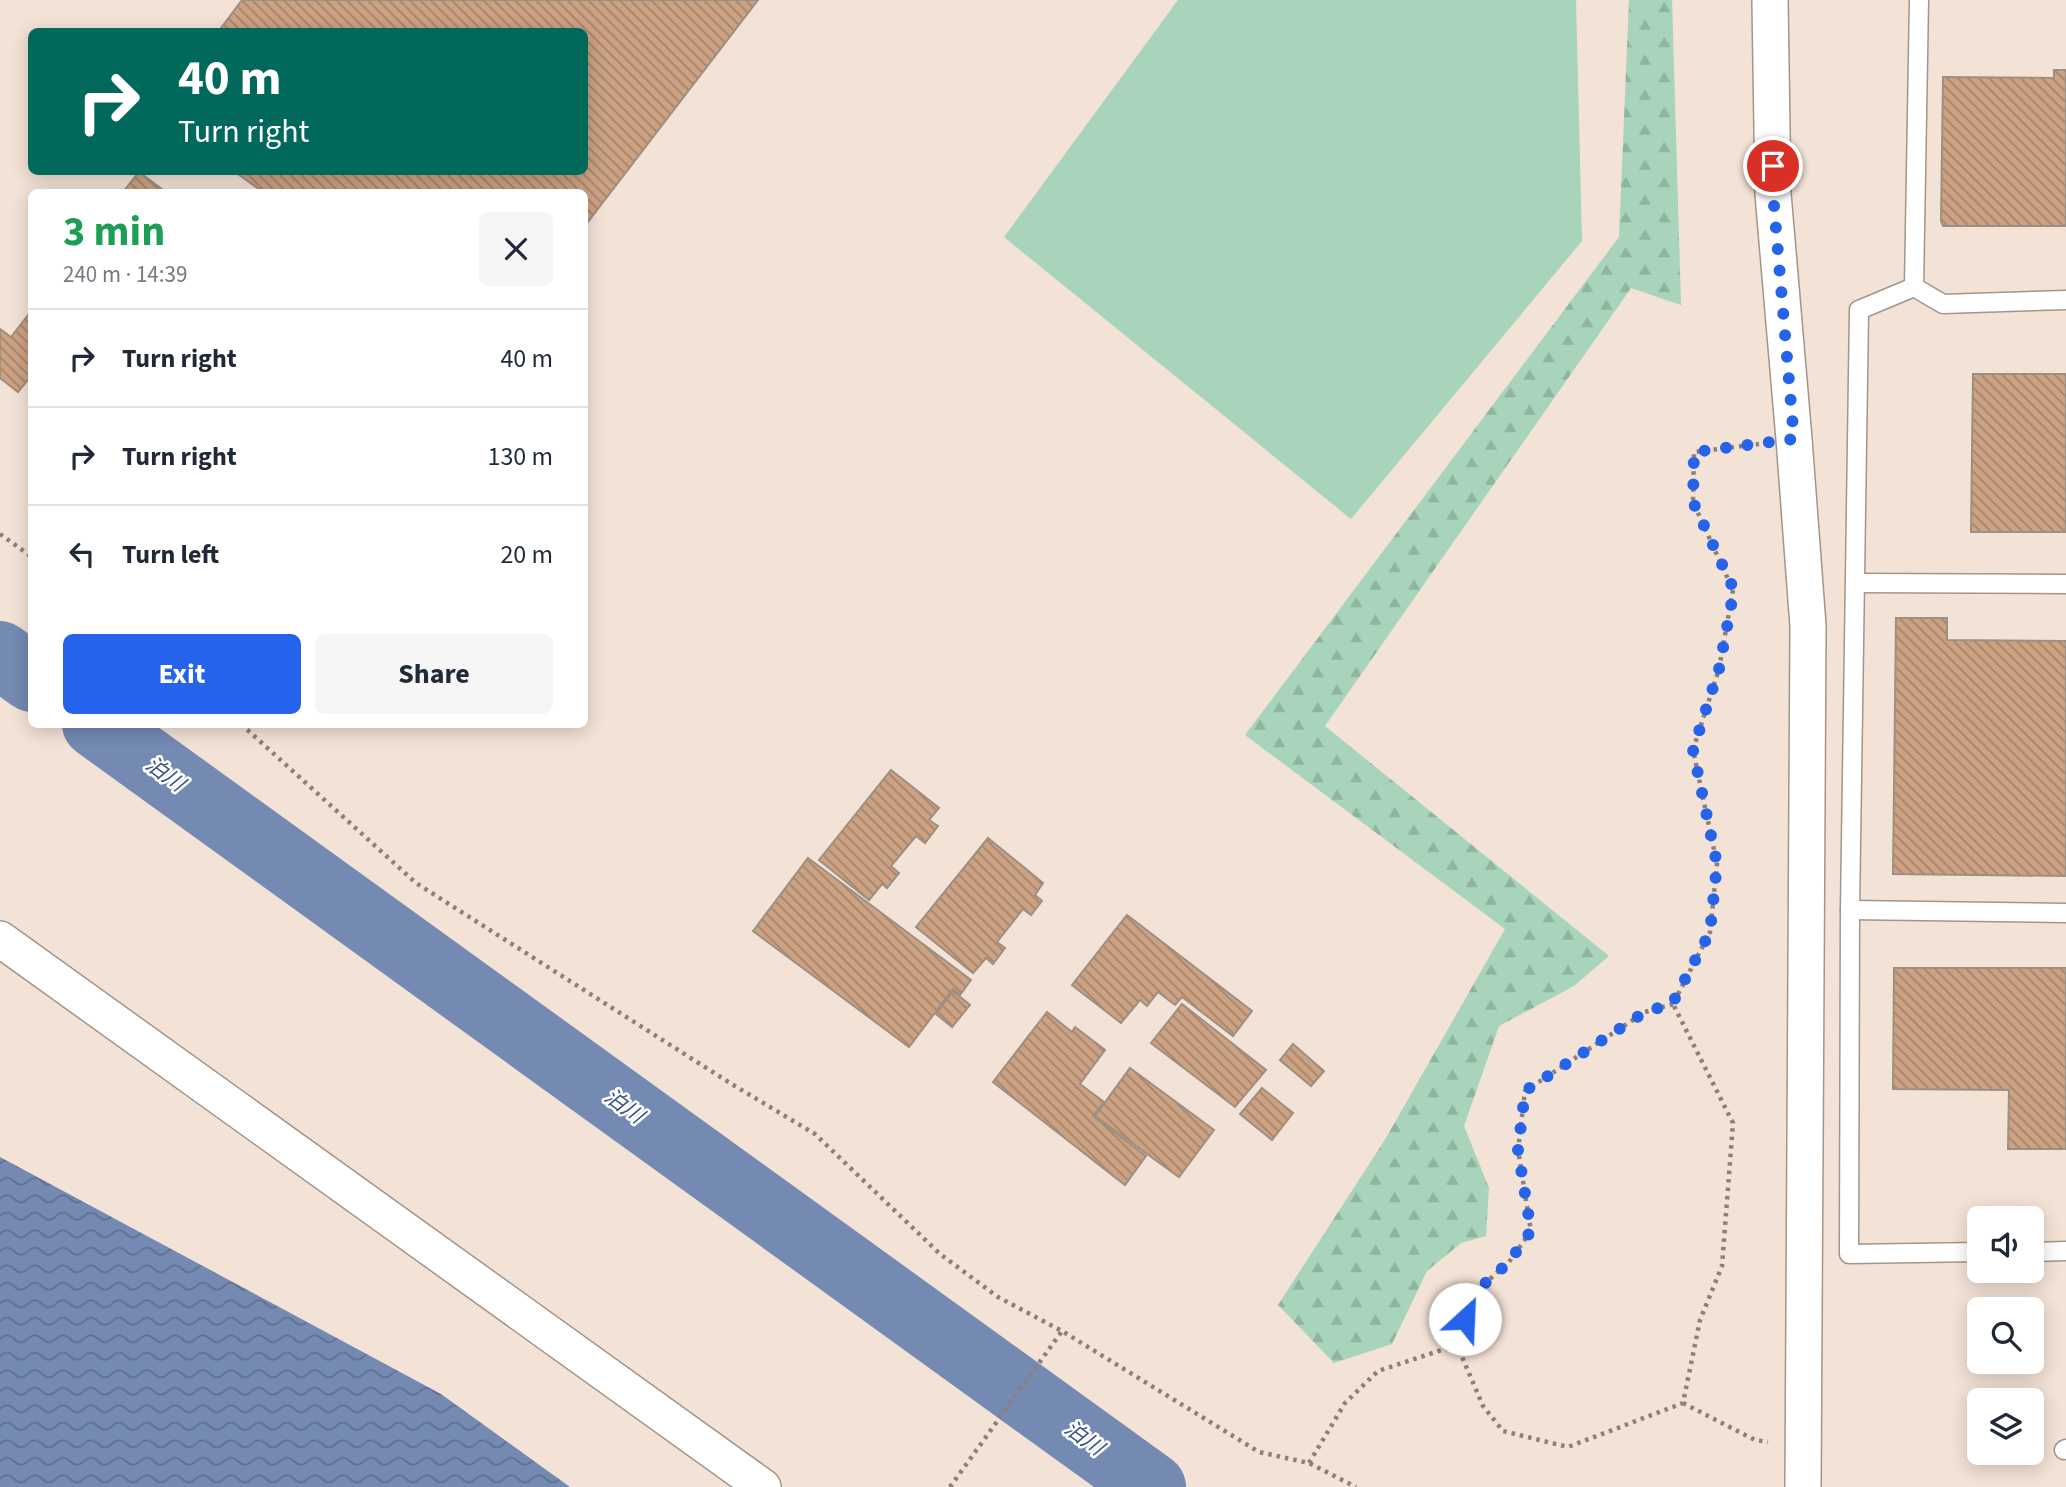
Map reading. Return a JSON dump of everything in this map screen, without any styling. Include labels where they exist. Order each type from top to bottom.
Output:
[{"type":"street","points":[[1770,0],[1773,194],[1808,626],[1803,1487]]},
{"type":"street","points":[[0,939],[763,1487]]},
{"type":"lane","points":[[1914,287],[1919,0]]},
{"type":"lane","points":[[1914,287],[1943,304],[2066,300]]},
{"type":"lane","points":[[1914,287],[1859,310],[1850,910],[1849,1254],[1967,1252]]},
{"type":"lane","points":[[1856,583],[2066,584]]},
{"type":"lane","points":[[1850,910],[2066,913]]},
{"type":"lane","points":[[2044,1252],[2066,1251]]},
{"type":"path","points":[[1794,439],[1694,452],[1693,502],[1734,590],[1719,669],[1693,750],[1717,864],[1710,932],[1672,1004],[1645,1012],[1525,1091],[1518,1150],[1531,1231],[1509,1262],[1473,1294],[1457,1345],[1483,1406],[1503,1431],[1568,1447],[1683,1403],[1755,1440],[1803,1446]]},
{"type":"path","points":[[0,534],[28,554]]},
{"type":"path","points":[[245,728],[416,883],[815,1134],[940,1254],[998,1297],[1062,1331],[1259,1452],[1310,1463],[1356,1487]]},
{"type":"path","points":[[1672,1004],[1733,1123],[1722,1266],[1700,1320],[1683,1403]]},
{"type":"path","points":[[950,1487],[1062,1331]]},
{"type":"path","points":[[1310,1463],[1345,1403],[1378,1371],[1457,1345]]},
{"type":"green space","points":[[1178,0],[1576,0],[1582,241],[1351,519],[1004,237]]},
{"type":"green space","points":[[1629,0],[1672,0],[1681,305],[1631,288],[1325,726],[1609,956],[1574,986],[1499,1026],[1464,1126],[1489,1188],[1486,1236],[1461,1243],[1427,1271],[1392,1344],[1334,1363],[1278,1305],[1386,1138],[1505,929],[1245,735],[1619,237]]},
{"type":"water","points":[[0,1157],[441,1394],[570,1487],[0,1487]]},
{"type":"building","points":[[242,0],[758,0],[588,222],[588,189],[259,189],[239,175],[588,175],[588,28],[221,28]]},
{"type":"building","points":[[2054,70],[2066,70],[2066,226],[1943,226],[1943,77],[2054,78]]},
{"type":"building","points":[[137,175],[143,175],[162,189],[125,189]]},
{"type":"building","points":[[28,315],[28,380],[18,392],[0,378],[0,329],[11,337]]},
{"type":"building","points":[[1973,374],[2066,374],[2066,532],[1971,532]]},
{"type":"building","points":[[1896,618],[1947,618],[1947,640],[2066,641],[2066,876],[1893,874]]},
{"type":"building","points":[[891,770],[939,808],[929,820],[938,826],[925,843],[916,836],[891,866],[899,873],[887,888],[882,884],[869,900],[819,860]]},
{"type":"building","points":[[988,838],[1043,883],[1035,895],[1042,901],[1031,915],[1023,909],[997,942],[1005,948],[993,964],[986,958],[973,973],[916,927]]},
{"type":"building","points":[[808,858],[971,980],[960,995],[953,989],[909,1047],[753,931]]},
{"type":"building","points":[[1127,915],[1252,1011],[1233,1036],[1182,997],[1175,1005],[1158,992],[1147,1006],[1140,1000],[1121,1023],[1072,985]]},
{"type":"building","points":[[1894,968],[2066,968],[2066,1149],[2008,1149],[2009,1090],[1893,1089]]},
{"type":"building","points":[[953,991],[970,1005],[952,1027],[936,1014]]},
{"type":"building","points":[[1182,1004],[1266,1070],[1235,1107],[1151,1043]]},
{"type":"building","points":[[1047,1012],[1072,1032],[1075,1027],[1105,1050],[1080,1084],[1104,1102],[1093,1116],[1146,1156],[1125,1185],[993,1082]]},
{"type":"building","points":[[1293,1044],[1324,1071],[1311,1086],[1280,1060]]},
{"type":"building","points":[[1130,1068],[1214,1130],[1179,1177],[1095,1116]]},
{"type":"building","points":[[1262,1088],[1293,1113],[1272,1140],[1240,1114]]},
{"type":"waterway","name":"泊川","points":[[0,655],[28,675]]},
{"type":"waterway","name":"泊川","points":[[102,728],[1152,1487]]},
{"type":"route","points":[[1465,1319],[1473,1294],[1509,1262],[1531,1231],[1518,1150],[1525,1091],[1645,1012],[1672,1004],[1710,932],[1717,864],[1693,750],[1719,669],[1734,590],[1693,502],[1694,452],[1794,439],[1773,194],[1773,166]]}]
